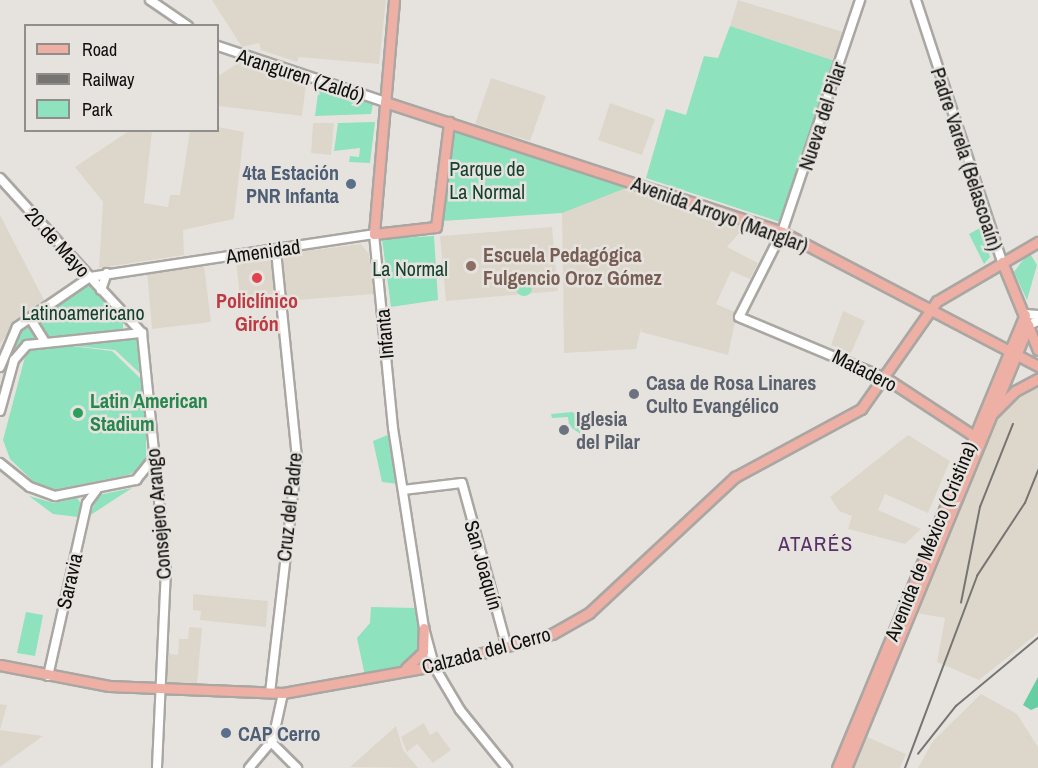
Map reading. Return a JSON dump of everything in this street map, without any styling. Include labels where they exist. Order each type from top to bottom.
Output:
[{"type":"main road","points":[[150,0],[185,24]]},
{"type":"main road","name":"Infanta","points":[[394,0],[374,234],[403,490],[424,628],[434,666],[460,710],[507,768]]},
{"type":"main road","name":"Padre Varela (Belascoaín)","points":[[916,0],[1002,262],[1025,314],[1034,323],[1038,350]]},
{"type":"main road","name":"Aranguren (Zaldó)","points":[[219,46],[385,102]]},
{"type":"main road","name":"Avenida Arroyo (Manglar)","points":[[385,102],[782,232],[931,308],[1011,354],[1038,366]]},
{"type":"main road","name":"Amenidad","points":[[90,277],[374,234],[436,227],[449,122]]},
{"type":"main road","name":"20 de Mayo","points":[[0,178],[90,277]]},
{"type":"main road","name":"Matadero","points":[[782,232],[739,317],[887,379],[978,434]]},
{"type":"main road","name":"Calzada del Cerro","points":[[0,665],[48,676],[158,690],[283,693],[434,666],[507,647],[582,619],[720,488],[762,460],[853,415],[887,379],[931,308],[957,285],[1038,242]]},
{"type":"main road","points":[[1011,278],[1022,251]]},
{"type":"main road","points":[[78,263],[107,273],[101,290]]},
{"type":"main road","name":"Avenida de México (Cristina)","points":[[989,419],[1025,314]]},
{"type":"main road","name":"Avenida de México (Cristina)","points":[[837,768],[1011,354],[1034,323]]},
{"type":"main road","points":[[978,434],[1015,391],[1038,379]]},
{"type":"main road","name":"Avenida de México (Cristina)","points":[[846,768],[978,434]]},
{"type":"main road","points":[[392,675],[419,660],[424,628]]},
{"type":"street","name":"Nueva del Pilar","points":[[782,232],[860,0]]},
{"type":"street","name":"Cruz del Padre","points":[[270,693],[297,458],[276,250]]},
{"type":"street","name":"20 de Mayo","points":[[90,277],[142,333]]},
{"type":"street","points":[[0,367],[10,337],[30,318],[90,277]]},
{"type":"street","points":[[1025,314],[1038,315]]},
{"type":"street","points":[[30,318],[44,340]]},
{"type":"street","points":[[122,335],[130,321]]},
{"type":"street","points":[[0,411],[18,353],[44,340],[142,333]]},
{"type":"street","name":"Consejero Arango","points":[[142,333],[153,458],[151,469],[166,572],[158,690],[157,768]]},
{"type":"street","points":[[0,462],[41,494],[74,494],[97,489],[136,480],[151,469]]},
{"type":"street","name":"San Joaquín","points":[[403,490],[462,483],[507,647]]},
{"type":"street","name":"Saravia","points":[[48,676],[86,510],[97,489]]},
{"type":"street","points":[[74,494],[82,497],[86,510]]},
{"type":"street","points":[[249,768],[271,742],[283,693]]},
{"type":"street","points":[[271,742],[297,768]]},
{"type":"shaded area","points":[[212,0],[386,0],[379,64],[299,57],[297,62],[261,50],[259,43],[242,47]]},
{"type":"shaded area","points":[[738,0],[843,32],[835,61],[730,26]]},
{"type":"shaded area","points":[[240,62],[306,85],[302,116],[219,106],[219,75]]},
{"type":"shaded area","points":[[491,78],[546,96],[530,141],[475,124]]},
{"type":"shaded area","points":[[610,103],[655,119],[642,155],[598,140]]},
{"type":"shaded area","points":[[313,123],[334,123],[331,155],[311,153]]},
{"type":"shaded area","points":[[219,127],[244,132],[234,219],[183,230],[184,255],[99,268],[103,202],[75,167],[128,132],[152,132],[144,203],[168,207],[170,195],[180,195],[190,132],[219,132]]},
{"type":"shaded area","points":[[631,186],[746,225],[727,247],[758,263],[750,279],[731,271],[716,304],[737,313],[728,355],[641,332],[642,325],[636,349],[564,353],[562,209]]},
{"type":"shaded area","points":[[0,215],[45,302],[15,323],[0,344]]},
{"type":"shaded area","points":[[552,227],[558,291],[446,301],[440,236]]},
{"type":"shaded area","points":[[361,244],[369,254],[374,294],[284,301],[281,254]]},
{"type":"shaded area","name":"Policlínico Girón","points":[[273,257],[277,294],[240,298],[236,261]]},
{"type":"shaded area","points":[[204,266],[211,322],[152,329],[147,271]]},
{"type":"shaded area","points":[[843,311],[865,321],[851,353],[831,345]]},
{"type":"shaded area","points":[[1038,384],[1038,633],[979,680],[937,662],[945,618],[916,613],[1002,408],[1016,393]]},
{"type":"shaded area","points":[[908,435],[950,461],[928,513],[885,494],[878,510],[921,529],[905,544],[848,529],[852,516],[839,511],[830,497]]},
{"type":"shaded area","points":[[193,594],[268,601],[266,627],[200,620],[201,611],[193,610]]},
{"type":"shaded area","points":[[189,627],[202,628],[197,684],[162,683],[164,653],[178,655],[179,639],[188,639]]},
{"type":"shaded area","points":[[981,694],[1017,714],[1038,747],[1038,768],[918,768],[933,741]]},
{"type":"shaded area","points":[[0,704],[7,705],[0,730]]},
{"type":"shaded area","points":[[424,723],[430,735],[437,731],[451,750],[433,763],[417,744],[407,752],[401,737]]},
{"type":"shaded area","points":[[396,726],[403,750],[418,768],[350,767]]},
{"type":"shaded area","points":[[0,730],[43,736],[0,767]]},
{"type":"shaded area","points":[[863,735],[906,754],[900,768],[850,768]]},
{"type":"green space","points":[[730,26],[835,61],[783,223],[646,178],[666,109],[686,115],[704,56],[718,58]]},
{"type":"green space","points":[[319,86],[373,104],[371,114],[315,116]]},
{"type":"green space","points":[[375,122],[370,163],[349,162],[350,156],[359,157],[360,148],[334,151],[338,123]]},
{"type":"green space","name":"Parque de La Normal","points":[[453,127],[631,186],[562,213],[442,221]]},
{"type":"green space","points":[[980,228],[990,257],[984,264],[969,234]]},
{"type":"green space","name":"La Normal","points":[[434,236],[438,300],[391,307],[382,239]]},
{"type":"green space","points":[[1029,252],[1037,265],[1027,300],[1014,272]]},
{"type":"green space","points":[[521,280],[527,280],[532,288],[530,294],[521,296],[516,291],[516,285]]},
{"type":"green space","name":"Latinoamericano","points":[[88,282],[123,322],[123,330],[49,337],[36,319]]},
{"type":"green space","points":[[27,324],[39,338],[9,351],[0,395],[9,346]]},
{"type":"green space","name":"Latin American Stadium","points":[[132,336],[141,340],[144,377],[115,350],[55,344],[112,351],[140,378],[146,395],[146,466],[128,475],[53,490],[37,485],[10,459],[3,440],[26,353],[46,340]]},
{"type":"green space","points":[[573,412],[586,426],[582,435],[569,426],[568,417],[552,418],[551,414]]},
{"type":"green space","points":[[390,434],[398,484],[382,482],[373,441]]},
{"type":"green space","points":[[132,488],[89,516],[99,495]]},
{"type":"green space","points":[[29,496],[54,503],[77,498],[82,505],[78,517],[53,514]]},
{"type":"green space","points":[[371,607],[416,608],[422,647],[403,666],[365,676],[357,638],[370,623]]},
{"type":"green space","points":[[26,612],[43,615],[35,656],[17,653]]},
{"type":"green space","points":[[1038,677],[1038,707],[1031,710],[1023,705]]},
{"type":"railway","points":[[961,603],[980,507],[1013,424]]},
{"type":"railway","points":[[905,768],[977,576],[1025,503],[1038,471]]},
{"type":"railway","points":[[918,754],[956,706],[1038,638]]},
{"type":"place","name":"4ta Estación PNR Infanta","points":[[351,184]]},
{"type":"place","name":"Escuela Pedagógica Fulgencio Oroz Gómez","points":[[471,266]]},
{"type":"place","name":"Policlínico Girón","points":[[257,278]]},
{"type":"place","name":"Casa de Rosa Linares Culto Evangélico","points":[[634,394]]},
{"type":"place","name":"Latin American Stadium","points":[[78,413]]},
{"type":"place","name":"Iglesia del Pilar","points":[[564,430]]},
{"type":"place","name":"CAP Cerro","points":[[226,733]]},
{"type":"district","name":"ATARÉS","points":[[816,544]]}]
